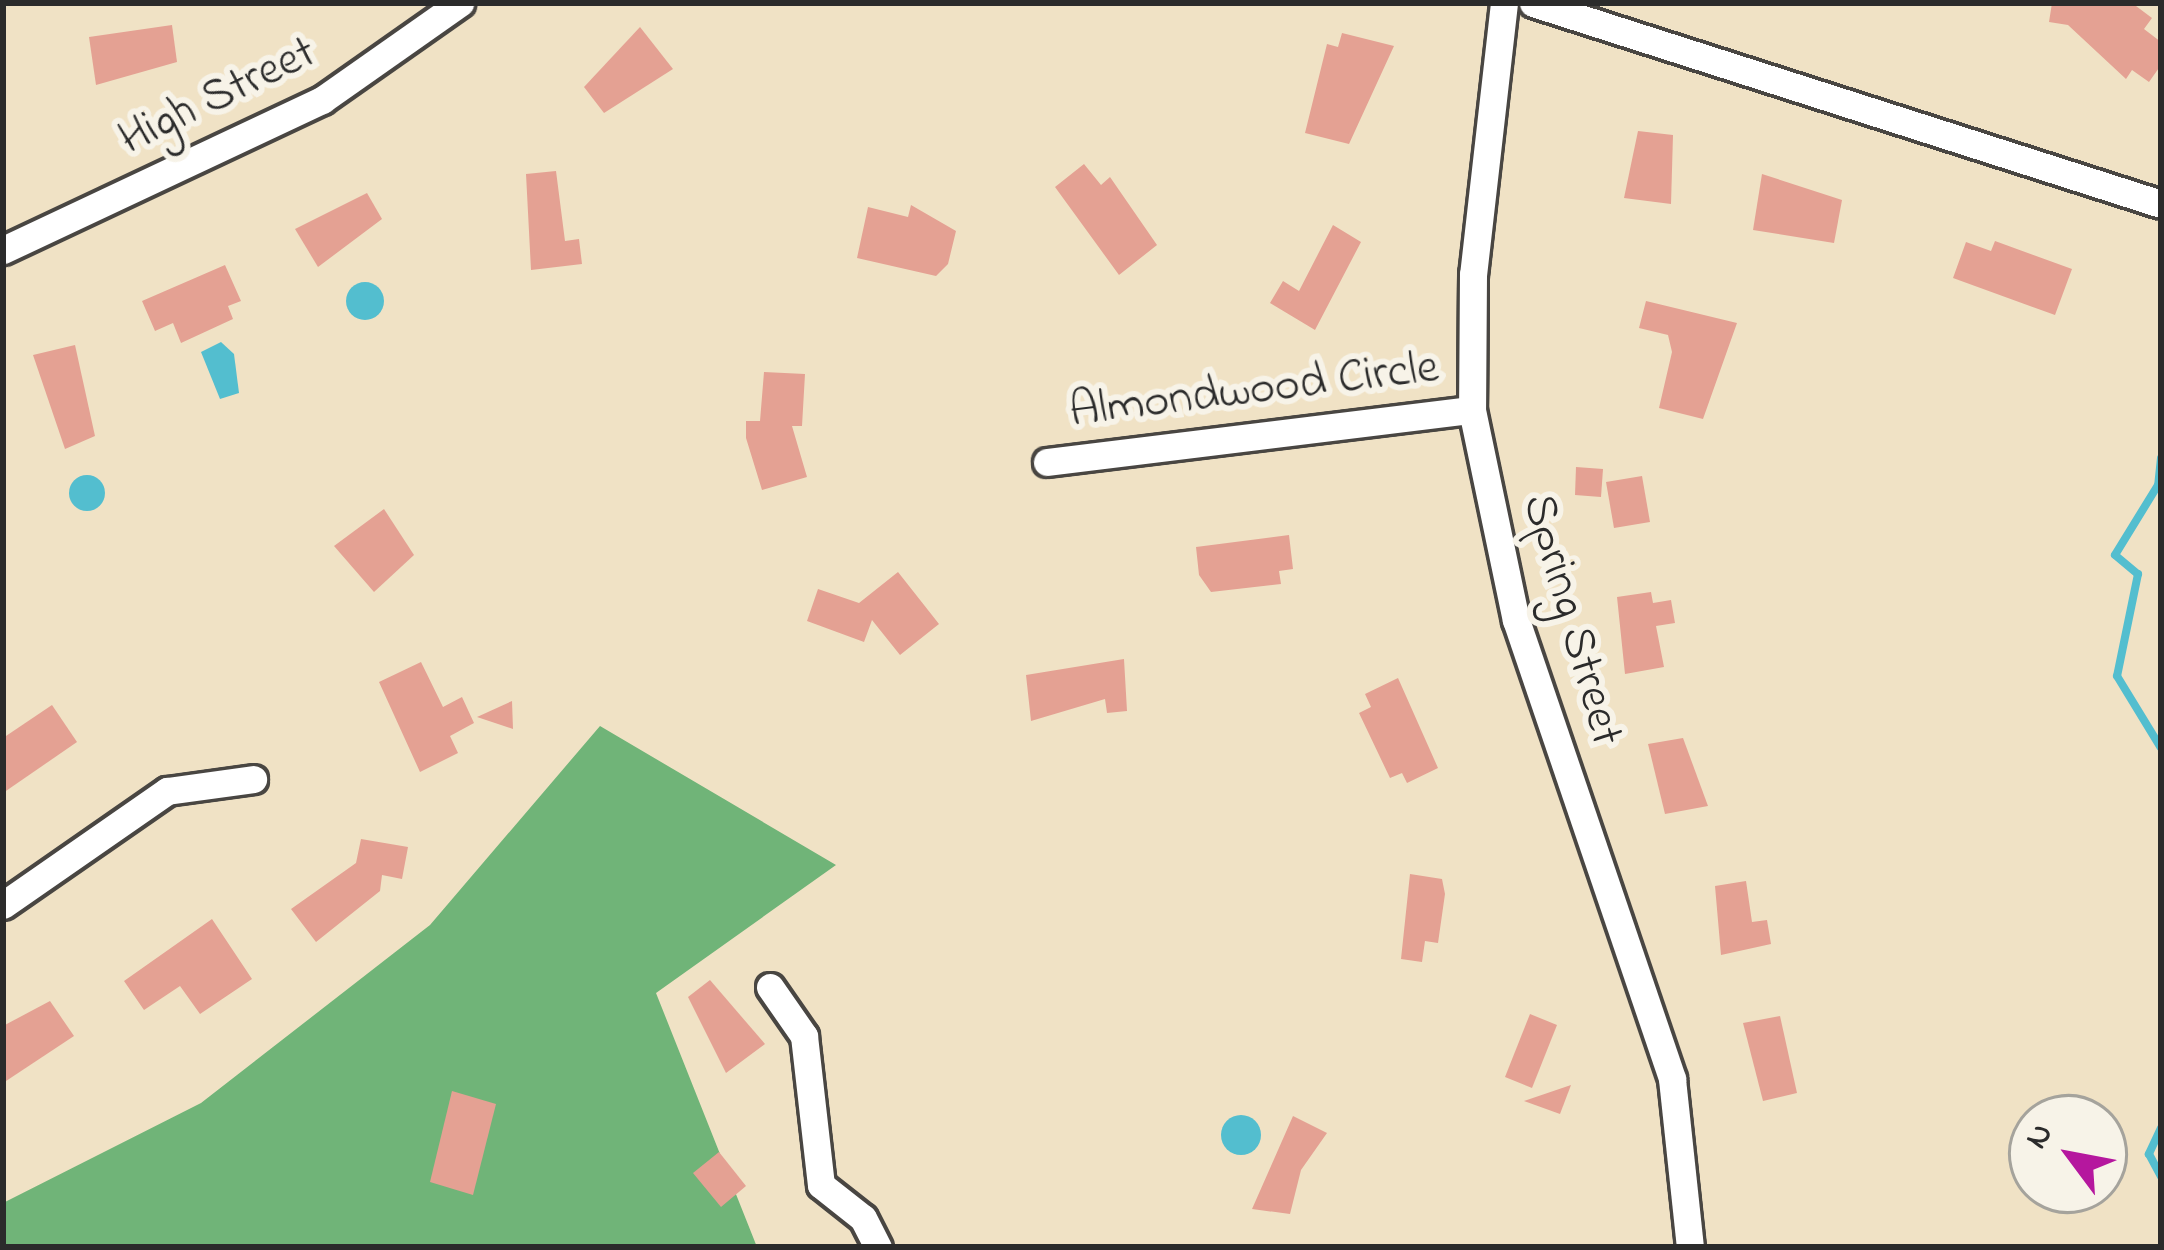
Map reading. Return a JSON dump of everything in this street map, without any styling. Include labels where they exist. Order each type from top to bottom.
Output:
[{"type":"street","name":"High Street","points":[[3,250],[322,100],[460,3]]},
{"type":"street","name":"Spring Street","points":[[1504,3],[1473,274],[1472,410],[1516,620],[1672,1078],[1690,1247]]},
{"type":"street","points":[[1533,3],[2161,204]]},
{"type":"street","name":"Almondwood Circle","points":[[1047,462],[1472,410]]},
{"type":"street","points":[[3,905],[167,791],[253,779]]},
{"type":"street","points":[[770,987],[804,1036],[821,1185],[863,1218],[878,1247]]},
{"type":"green space","points":[[600,726],[836,865],[656,993],[757,1247],[3,1247],[3,1203],[201,1103],[430,925]]},
{"type":"water","points":[[365,282],[378,288],[384,301],[378,314],[365,320],[352,314],[346,301],[352,288]]},
{"type":"water","points":[[221,342],[234,354],[239,393],[220,399],[201,352]]},
{"type":"water","points":[[87,475],[100,480],[105,493],[100,506],[87,511],[74,506],[69,493],[74,480]]},
{"type":"water","points":[[1241,1115],[1255,1121],[1261,1135],[1255,1149],[1241,1155],[1227,1149],[1221,1135],[1227,1121]]},
{"type":"building","points":[[2052,3],[2132,3],[2152,18],[2144,29],[2161,42],[2161,65],[2149,82],[2132,70],[2126,79],[2068,25],[2049,22]]},
{"type":"building","points":[[172,25],[177,62],[96,85],[89,37]]},
{"type":"building","points":[[640,27],[673,69],[604,113],[584,87]]},
{"type":"building","points":[[1342,33],[1394,46],[1349,144],[1305,133],[1327,44],[1338,47]]},
{"type":"building","points":[[1638,131],[1673,135],[1671,204],[1624,198]]},
{"type":"building","points":[[1084,164],[1101,185],[1110,177],[1157,245],[1119,275],[1055,187]]},
{"type":"building","points":[[556,171],[565,241],[579,239],[582,264],[531,270],[526,174]]},
{"type":"building","points":[[1762,174],[1842,200],[1834,243],[1753,230]]},
{"type":"building","points":[[367,193],[382,219],[318,267],[295,229]]},
{"type":"building","points":[[911,205],[956,231],[948,264],[936,276],[857,258],[868,207],[908,217]]},
{"type":"building","points":[[1333,225],[1361,242],[1315,330],[1270,303],[1283,281],[1299,291]]},
{"type":"building","points":[[1995,241],[2072,269],[2055,315],[1953,278],[1966,242],[1991,251]]},
{"type":"building","points":[[225,265],[241,301],[228,306],[233,319],[181,343],[173,323],[155,331],[142,301]]},
{"type":"building","points":[[1646,301],[1737,323],[1703,419],[1659,408],[1672,352],[1668,335],[1639,328]]},
{"type":"building","points":[[75,345],[95,436],[65,449],[33,355]]},
{"type":"building","points":[[764,372],[805,374],[802,426],[792,426],[807,477],[762,490],[746,438],[746,421],[760,421]]},
{"type":"building","points":[[1576,467],[1603,469],[1601,497],[1575,495]]},
{"type":"building","points":[[1642,476],[1650,522],[1614,528],[1606,482]]},
{"type":"building","points":[[384,509],[414,555],[374,592],[334,546]]},
{"type":"building","points":[[1289,535],[1293,569],[1279,571],[1281,584],[1211,592],[1199,575],[1196,547]]},
{"type":"building","points":[[898,572],[939,624],[900,655],[872,620],[864,642],[807,621],[818,589],[859,603]]},
{"type":"building","points":[[1651,592],[1653,603],[1671,600],[1675,623],[1656,626],[1664,667],[1625,674],[1617,597]]},
{"type":"building","points":[[1124,659],[1127,711],[1107,713],[1105,699],[1031,721],[1026,675]]},
{"type":"building","points":[[421,662],[443,707],[462,697],[474,723],[450,736],[458,753],[420,772],[379,682]]},
{"type":"building","points":[[1398,678],[1438,768],[1407,783],[1402,773],[1390,778],[1359,713],[1371,707],[1365,694]]},
{"type":"building","points":[[512,701],[513,729],[477,717]]},
{"type":"building","points":[[52,705],[77,742],[3,793],[3,738]]},
{"type":"building","points":[[1683,738],[1708,806],[1665,814],[1648,744]]},
{"type":"building","points":[[361,839],[408,847],[402,879],[382,875],[380,891],[316,942],[291,909],[356,863]]},
{"type":"building","points":[[1410,874],[1442,879],[1445,894],[1438,943],[1425,941],[1422,962],[1401,959]]},
{"type":"building","points":[[1746,881],[1752,922],[1767,920],[1771,944],[1721,955],[1715,886]]},
{"type":"building","points":[[212,919],[252,979],[200,1014],[180,986],[144,1010],[124,981]]},
{"type":"building","points":[[710,980],[765,1044],[726,1073],[688,997]]},
{"type":"building","points":[[50,1001],[74,1036],[3,1083],[3,1026]]},
{"type":"building","points":[[1530,1014],[1557,1025],[1532,1088],[1505,1077]]},
{"type":"building","points":[[1780,1016],[1797,1093],[1763,1101],[1743,1023]]},
{"type":"building","points":[[1571,1085],[1560,1114],[1524,1101]]},
{"type":"building","points":[[452,1091],[496,1104],[473,1195],[430,1182]]},
{"type":"building","points":[[1293,1116],[1327,1133],[1301,1170],[1290,1214],[1252,1209]]},
{"type":"building","points":[[719,1152],[746,1186],[721,1207],[693,1173]]},
{"type":"waterway","points":[[2161,458],[2158,485],[2115,555],[2138,574],[2117,676],[2161,748]]},
{"type":"waterway","points":[[2161,1128],[2149,1154],[2161,1177]]}]
